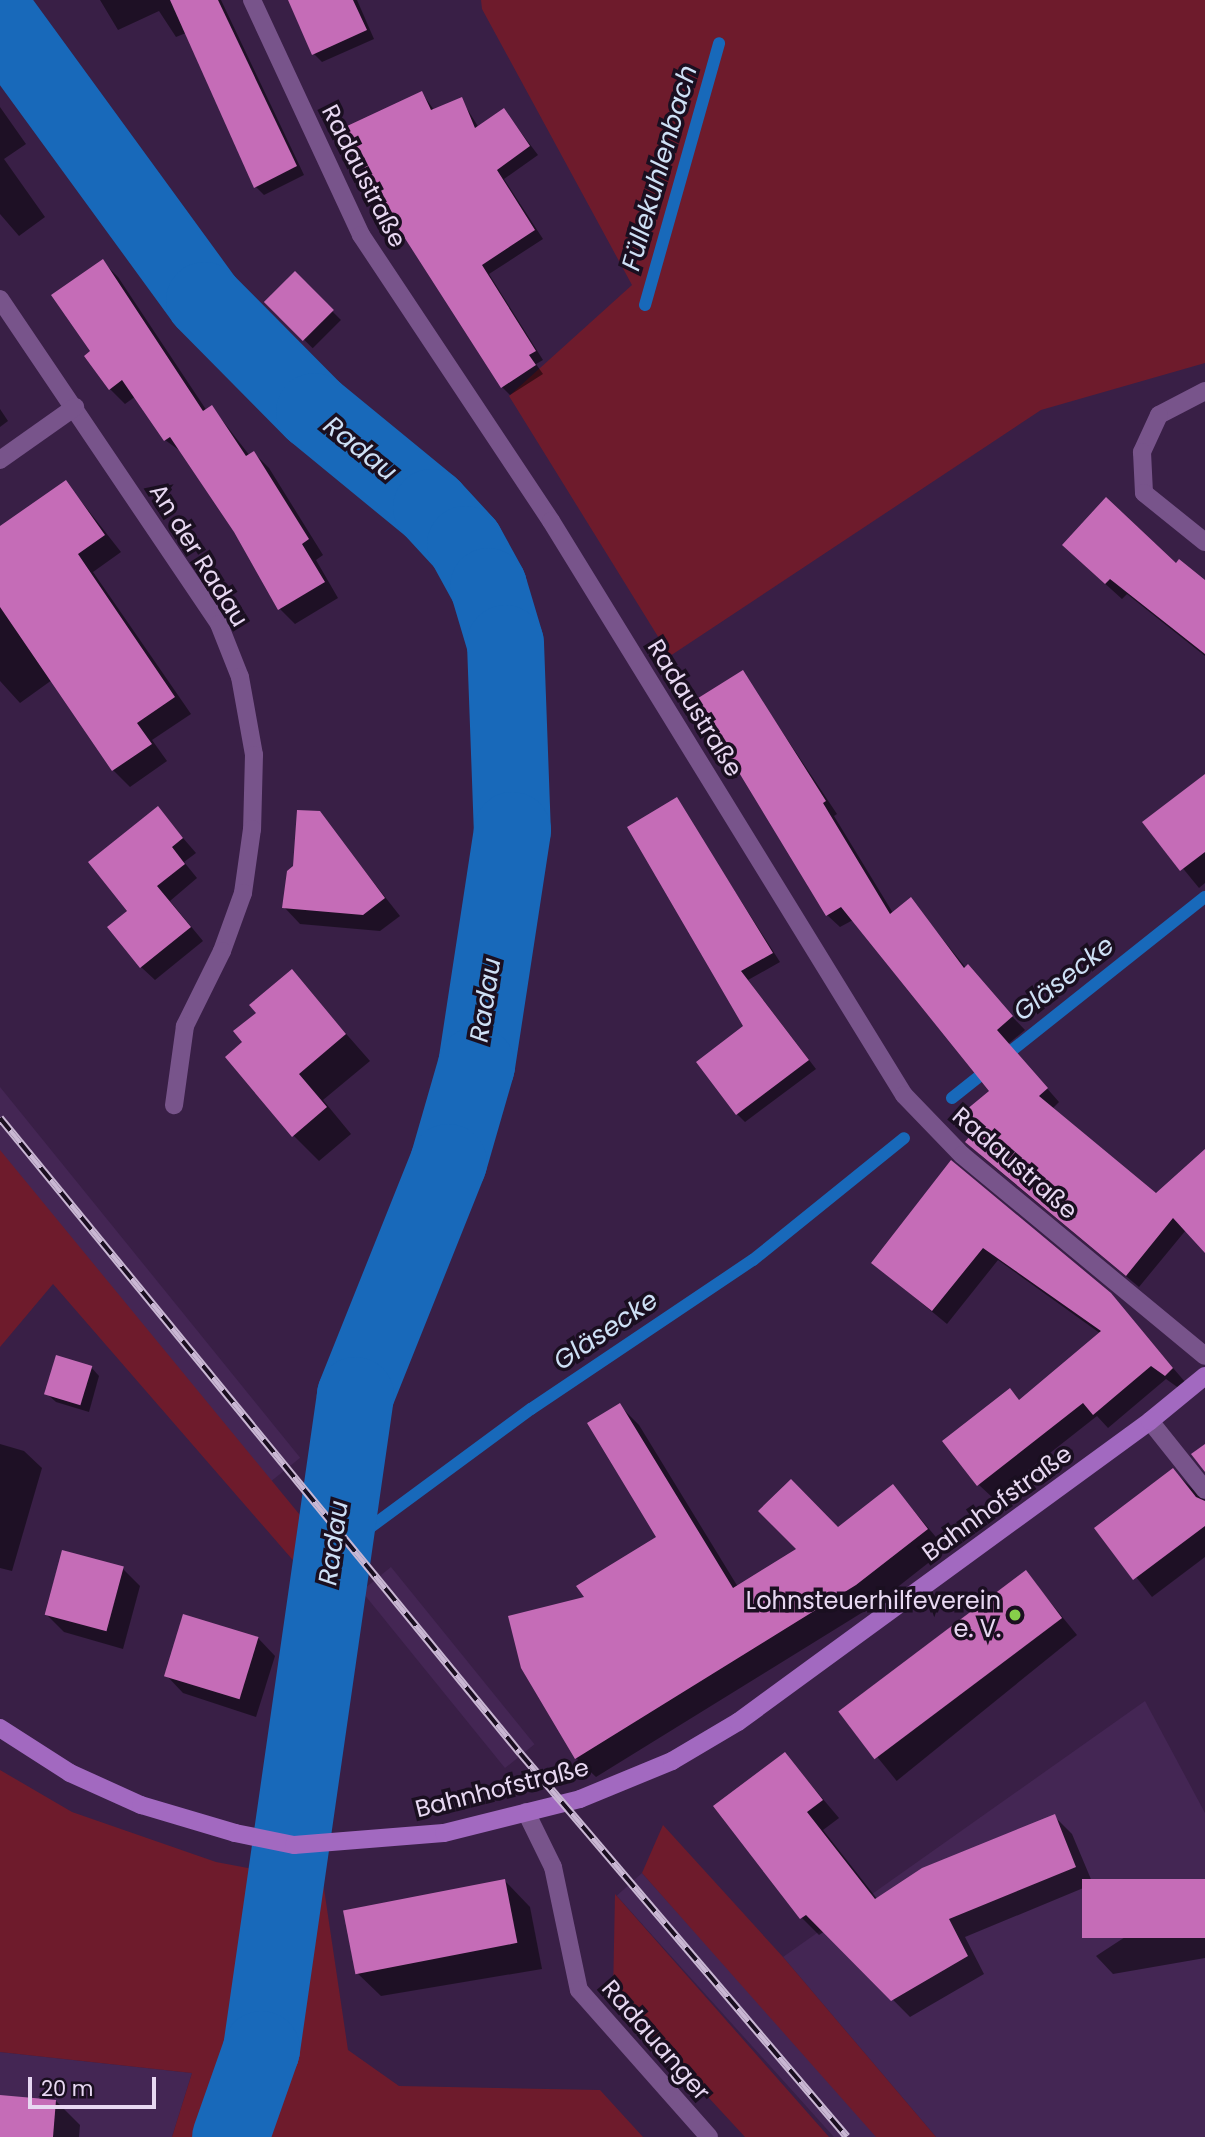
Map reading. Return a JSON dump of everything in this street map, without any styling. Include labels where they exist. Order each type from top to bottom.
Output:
[{"type":"street","name":"Radaustraße","points":[[252,0],[361,235],[551,521],[904,1095],[962,1155],[1205,1356]]},
{"type":"street","name":"An der Radau","points":[[0,299],[219,624],[240,677],[254,755],[252,829],[243,893],[186,1026],[174,1105]]},
{"type":"street","points":[[1205,391],[1158,415],[1142,452],[1144,493],[1205,542]]},
{"type":"street","points":[[0,460],[75,407]]},
{"type":"street","name":"Bahnhofstraße","points":[[0,1728],[82,1779],[141,1805],[235,1833],[294,1845],[444,1833],[580,1799],[672,1762],[737,1722],[1150,1421],[1205,1376]]},
{"type":"street","points":[[1150,1421],[1205,1490]]},
{"type":"street","name":"Radauanger","points":[[526,1812],[554,1867],[579,1990],[709,2137]]},
{"type":"shaded area","points":[[481,0],[1205,0],[1205,363],[1041,410],[670,656],[509,396],[632,285],[482,9]]},
{"type":"shaded area","points":[[0,1087],[300,1458],[252,1497],[0,1186]]},
{"type":"shaded area","points":[[0,1150],[318,1537],[311,1581],[53,1284],[0,1347]]},
{"type":"shaded area","points":[[391,1567],[534,1744],[505,1768],[361,1591]]},
{"type":"shaded area","points":[[1145,1701],[1205,1813],[1205,2137],[936,2137],[783,1957]]},
{"type":"shaded area","points":[[0,1770],[72,1812],[216,1862],[323,1882],[348,2050],[399,2086],[600,2090],[643,2137],[172,2137],[192,2073],[0,2052]]},
{"type":"shaded area","points":[[663,1825],[783,1957],[936,2137],[876,2137],[642,1873]]},
{"type":"shaded area","points":[[642,1873],[878,2135],[834,2137],[617,1896]]},
{"type":"shaded area","points":[[615,1894],[829,2137],[745,2137],[613,1994]]},
{"type":"shaded area","points":[[0,2052],[192,2073],[172,2137],[0,2137]]},
{"type":"building","points":[[170,0],[218,0],[297,166],[254,188]]},
{"type":"building","points":[[288,0],[353,0],[367,30],[312,55]]},
{"type":"building","points":[[422,91],[431,110],[462,97],[475,128],[504,108],[530,146],[497,170],[535,230],[482,265],[536,351],[529,355],[536,365],[501,388],[381,201],[345,127]]},
{"type":"building","points":[[103,259],[203,411],[212,405],[246,456],[254,451],[309,539],[302,544],[325,582],[278,610],[234,532],[170,437],[164,441],[122,380],[109,390],[84,356],[90,351],[51,295]]},
{"type":"building","points":[[295,271],[334,310],[303,341],[264,302]]},
{"type":"building","points":[[66,480],[105,535],[78,554],[175,697],[137,723],[152,744],[112,771],[0,607],[0,526]]},
{"type":"building","points":[[1106,497],[1176,563],[1179,559],[1205,580],[1205,654],[1110,579],[1105,584],[1062,545]]},
{"type":"building","points":[[743,670],[826,801],[823,803],[890,914],[911,897],[964,968],[968,964],[1013,1016],[997,1030],[1048,1088],[1039,1096],[1156,1193],[1205,1149],[1205,1253],[1173,1218],[1126,1276],[965,1142],[979,1125],[966,1110],[989,1091],[841,907],[826,916],[695,700]]},
{"type":"building","points":[[1205,774],[1205,852],[1180,871],[1142,822]]},
{"type":"building","points":[[677,797],[773,953],[741,971],[809,1060],[736,1115],[696,1062],[743,1026],[627,827]]},
{"type":"building","points":[[158,806],[183,838],[172,847],[185,864],[157,886],[191,927],[140,968],[107,927],[127,911],[88,862]]},
{"type":"building","points":[[297,810],[320,811],[385,898],[363,915],[282,908],[287,871],[293,866]]},
{"type":"building","points":[[292,969],[346,1034],[299,1074],[327,1107],[292,1137],[225,1057],[242,1042],[233,1031],[256,1013],[249,1005]]},
{"type":"building","points":[[951,1160],[1111,1293],[1173,1368],[1165,1376],[1151,1366],[1093,1415],[1083,1403],[977,1486],[942,1441],[1010,1388],[1019,1400],[1101,1331],[983,1248],[932,1311],[871,1263]]},
{"type":"building","points":[[56,1355],[92,1366],[80,1405],[44,1394]]},
{"type":"building","points":[[620,1403],[733,1588],[796,1549],[758,1511],[791,1479],[838,1527],[893,1484],[928,1529],[856,1585],[575,1759],[521,1668],[508,1616],[584,1597],[576,1586],[656,1537],[587,1423]]},
{"type":"building","points":[[1205,1444],[1205,1472],[1191,1454]]},
{"type":"building","points":[[1173,1468],[1196,1497],[1205,1501],[1205,1526],[1133,1580],[1094,1528]]},
{"type":"building","points":[[62,1550],[124,1567],[106,1631],[45,1615]]},
{"type":"building","points":[[1026,1570],[1062,1618],[874,1759],[838,1711]]},
{"type":"building","points":[[183,1614],[259,1637],[240,1699],[164,1676]]},
{"type":"building","points":[[785,1752],[823,1800],[807,1812],[875,1899],[922,1868],[1055,1814],[1076,1867],[949,1919],[968,1956],[891,2001],[806,1915],[800,1919],[713,1806]]},
{"type":"building","points":[[505,1879],[517,1943],[355,1974],[343,1910]]},
{"type":"building","points":[[1082,1879],[1205,1879],[1205,1938],[1082,1938]]},
{"type":"building","points":[[0,2095],[56,2100],[53,2137],[0,2137]]},
{"type":"waterway","name":"Radau","points":[[0,20],[204,300],[314,411],[431,507],[465,544],[488,586],[505,643],[512,830],[476,1065],[448,1162],[355,1395],[261,2049],[230,2137]]},
{"type":"waterway","name":"Füllekuhlenbach","points":[[645,305],[719,43]]},
{"type":"waterway","name":"Gläsecke","points":[[952,1098],[1205,897]]},
{"type":"waterway","name":"Gläsecke","points":[[330,1557],[531,1409],[753,1260],[904,1138]]},
{"type":"railway","points":[[0,1118],[520,1753],[847,2137]]},
{"type":"place","name":"Lohnsteuerhilfeverein e. V.","points":[[1015,1615]]}]
